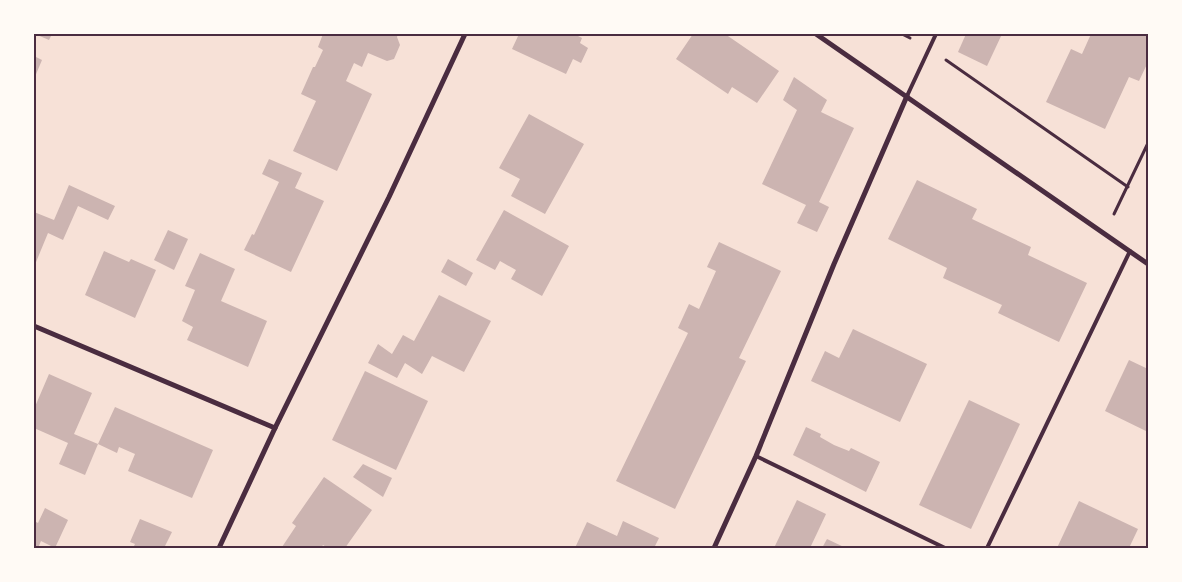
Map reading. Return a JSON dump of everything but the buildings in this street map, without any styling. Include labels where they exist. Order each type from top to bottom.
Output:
[{"type":"street","points":[[219,548],[275,428],[390,197],[465,34]]},
{"type":"street","points":[[816,34],[1148,264]]},
{"type":"street","points":[[714,548],[756,456],[834,264],[906,96]]},
{"type":"street","points":[[34,326],[275,428]]},
{"type":"lane","points":[[906,96],[936,34]]},
{"type":"lane","points":[[987,548],[1130,251]]},
{"type":"lane","points":[[756,456],[945,548]]},
{"type":"path","points":[[929,48],[1128,187]]},
{"type":"path","points":[[1105,233],[1148,143]]}]
